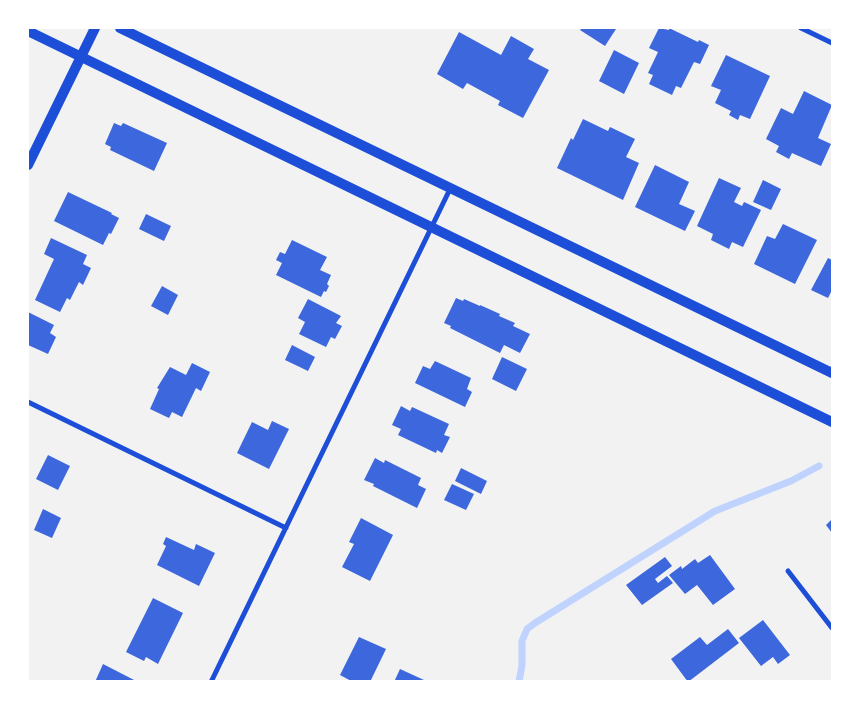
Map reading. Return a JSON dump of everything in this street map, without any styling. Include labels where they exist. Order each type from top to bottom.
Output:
[{"type":"main road","points":[[28,165],[96,28]]},
{"type":"main road","points":[[120,28],[832,373]]},
{"type":"main road","points":[[28,31],[832,422]]},
{"type":"street","points":[[801,28],[832,43]]},
{"type":"street","points":[[210,682],[451,187]]},
{"type":"street","points":[[28,402],[286,528]]},
{"type":"street","points":[[788,571],[832,628]]},
{"type":"building","points":[[582,28],[616,29],[605,46],[580,30]]},
{"type":"building","points":[[659,28],[669,30],[669,28],[698,42],[699,40],[709,45],[700,64],[694,62],[681,88],[676,86],[672,95],[649,84],[653,75],[648,73],[658,52],[649,48]]},
{"type":"building","points":[[459,32],[501,55],[511,36],[534,49],[528,59],[549,70],[523,118],[498,105],[500,101],[467,83],[463,89],[437,74]]},
{"type":"building","points":[[614,50],[639,63],[624,94],[599,81]]},
{"type":"building","points":[[726,55],[770,76],[750,119],[740,115],[738,120],[729,115],[731,111],[715,103],[721,90],[711,86]]},
{"type":"building","points":[[804,91],[832,105],[818,138],[831,144],[821,166],[792,153],[789,159],[776,152],[779,146],[766,139],[781,108],[793,114]]},
{"type":"building","points":[[583,119],[608,131],[610,127],[635,139],[626,157],[639,163],[623,200],[557,168],[571,138],[573,140]]},
{"type":"building","points":[[114,123],[121,126],[123,123],[167,143],[154,171],[110,150],[111,147],[105,144]]},
{"type":"building","points":[[655,165],[689,182],[679,204],[695,211],[685,231],[635,207]]},
{"type":"building","points":[[719,178],[741,188],[734,202],[742,206],[744,202],[761,210],[743,247],[732,242],[729,249],[711,240],[713,234],[697,226]]},
{"type":"building","points":[[763,180],[781,189],[771,210],[753,202]]},
{"type":"building","points":[[68,192],[119,218],[103,245],[54,221]]},
{"type":"building","points":[[146,214],[171,226],[164,241],[139,229]]},
{"type":"building","points":[[783,224],[817,240],[795,284],[754,264],[767,236],[775,239]]},
{"type":"building","points":[[51,238],[87,255],[83,264],[91,268],[83,285],[79,282],[70,300],[67,298],[60,312],[35,300],[54,259],[44,254]]},
{"type":"building","points":[[292,240],[327,257],[320,270],[331,275],[327,284],[329,286],[321,297],[276,275],[282,263],[276,260],[280,252],[285,254]]},
{"type":"building","points":[[828,258],[832,260],[832,293],[828,298],[811,290]]},
{"type":"building","points":[[162,286],[178,295],[168,315],[151,306]]},
{"type":"building","points":[[456,298],[463,301],[464,299],[500,314],[499,316],[515,323],[513,326],[530,334],[520,353],[504,345],[500,353],[450,328],[451,326],[444,323]]},
{"type":"building","points":[[308,299],[341,316],[336,323],[342,326],[335,339],[331,337],[326,347],[299,334],[305,322],[298,318]]},
{"type":"building","points":[[28,312],[54,325],[50,333],[56,337],[48,354],[28,345]]},
{"type":"building","points":[[292,345],[315,357],[308,371],[285,360]]},
{"type":"building","points":[[502,357],[527,369],[516,391],[492,379]]},
{"type":"building","points":[[435,361],[471,378],[467,389],[472,392],[465,407],[415,383],[423,366],[430,369]]},
{"type":"building","points":[[192,363],[210,372],[201,391],[196,388],[182,417],[172,412],[169,418],[150,409],[159,389],[157,388],[170,367],[186,375]]},
{"type":"building","points":[[401,406],[410,411],[412,407],[449,424],[444,435],[450,437],[442,453],[437,450],[436,453],[398,435],[401,429],[392,425]]},
{"type":"building","points":[[272,421],[289,429],[269,469],[237,453],[252,422],[268,430]]},
{"type":"building","points":[[48,455],[70,466],[58,490],[36,479]]},
{"type":"building","points":[[375,458],[384,463],[385,460],[421,478],[418,485],[426,489],[417,508],[364,480]]},
{"type":"building","points":[[461,468],[487,481],[481,494],[455,481]]},
{"type":"building","points":[[452,484],[474,494],[466,510],[444,500]]},
{"type":"building","points":[[43,509],[61,518],[52,538],[34,530]]},
{"type":"building","points":[[361,518],[393,535],[370,581],[342,567],[354,544],[349,542]]},
{"type":"building","points":[[832,519],[832,533],[826,525]]},
{"type":"building","points":[[166,537],[194,550],[196,544],[215,553],[199,586],[157,565],[166,546],[163,544]]},
{"type":"building","points":[[710,555],[735,589],[713,605],[697,585],[685,594],[669,575],[681,566],[682,569],[695,559],[698,563]]},
{"type":"building","points":[[665,557],[672,566],[655,579],[658,583],[667,576],[673,583],[642,605],[626,585]]},
{"type":"building","points":[[153,598],[183,613],[158,664],[146,657],[144,661],[126,652]]},
{"type":"building","points":[[763,620],[790,655],[778,664],[773,657],[761,666],[739,638]]},
{"type":"building","points":[[728,629],[739,643],[688,682],[671,659],[700,637],[707,645]]},
{"type":"building","points":[[359,637],[386,649],[370,682],[353,682],[340,675]]},
{"type":"building","points":[[103,664],[138,682],[95,682]]},
{"type":"building","points":[[400,669],[424,680],[423,682],[394,682]]},
{"type":"waterway","points":[[519,682],[522,665],[522,641],[527,629],[535,623],[715,511],[791,481],[819,466]]}]
